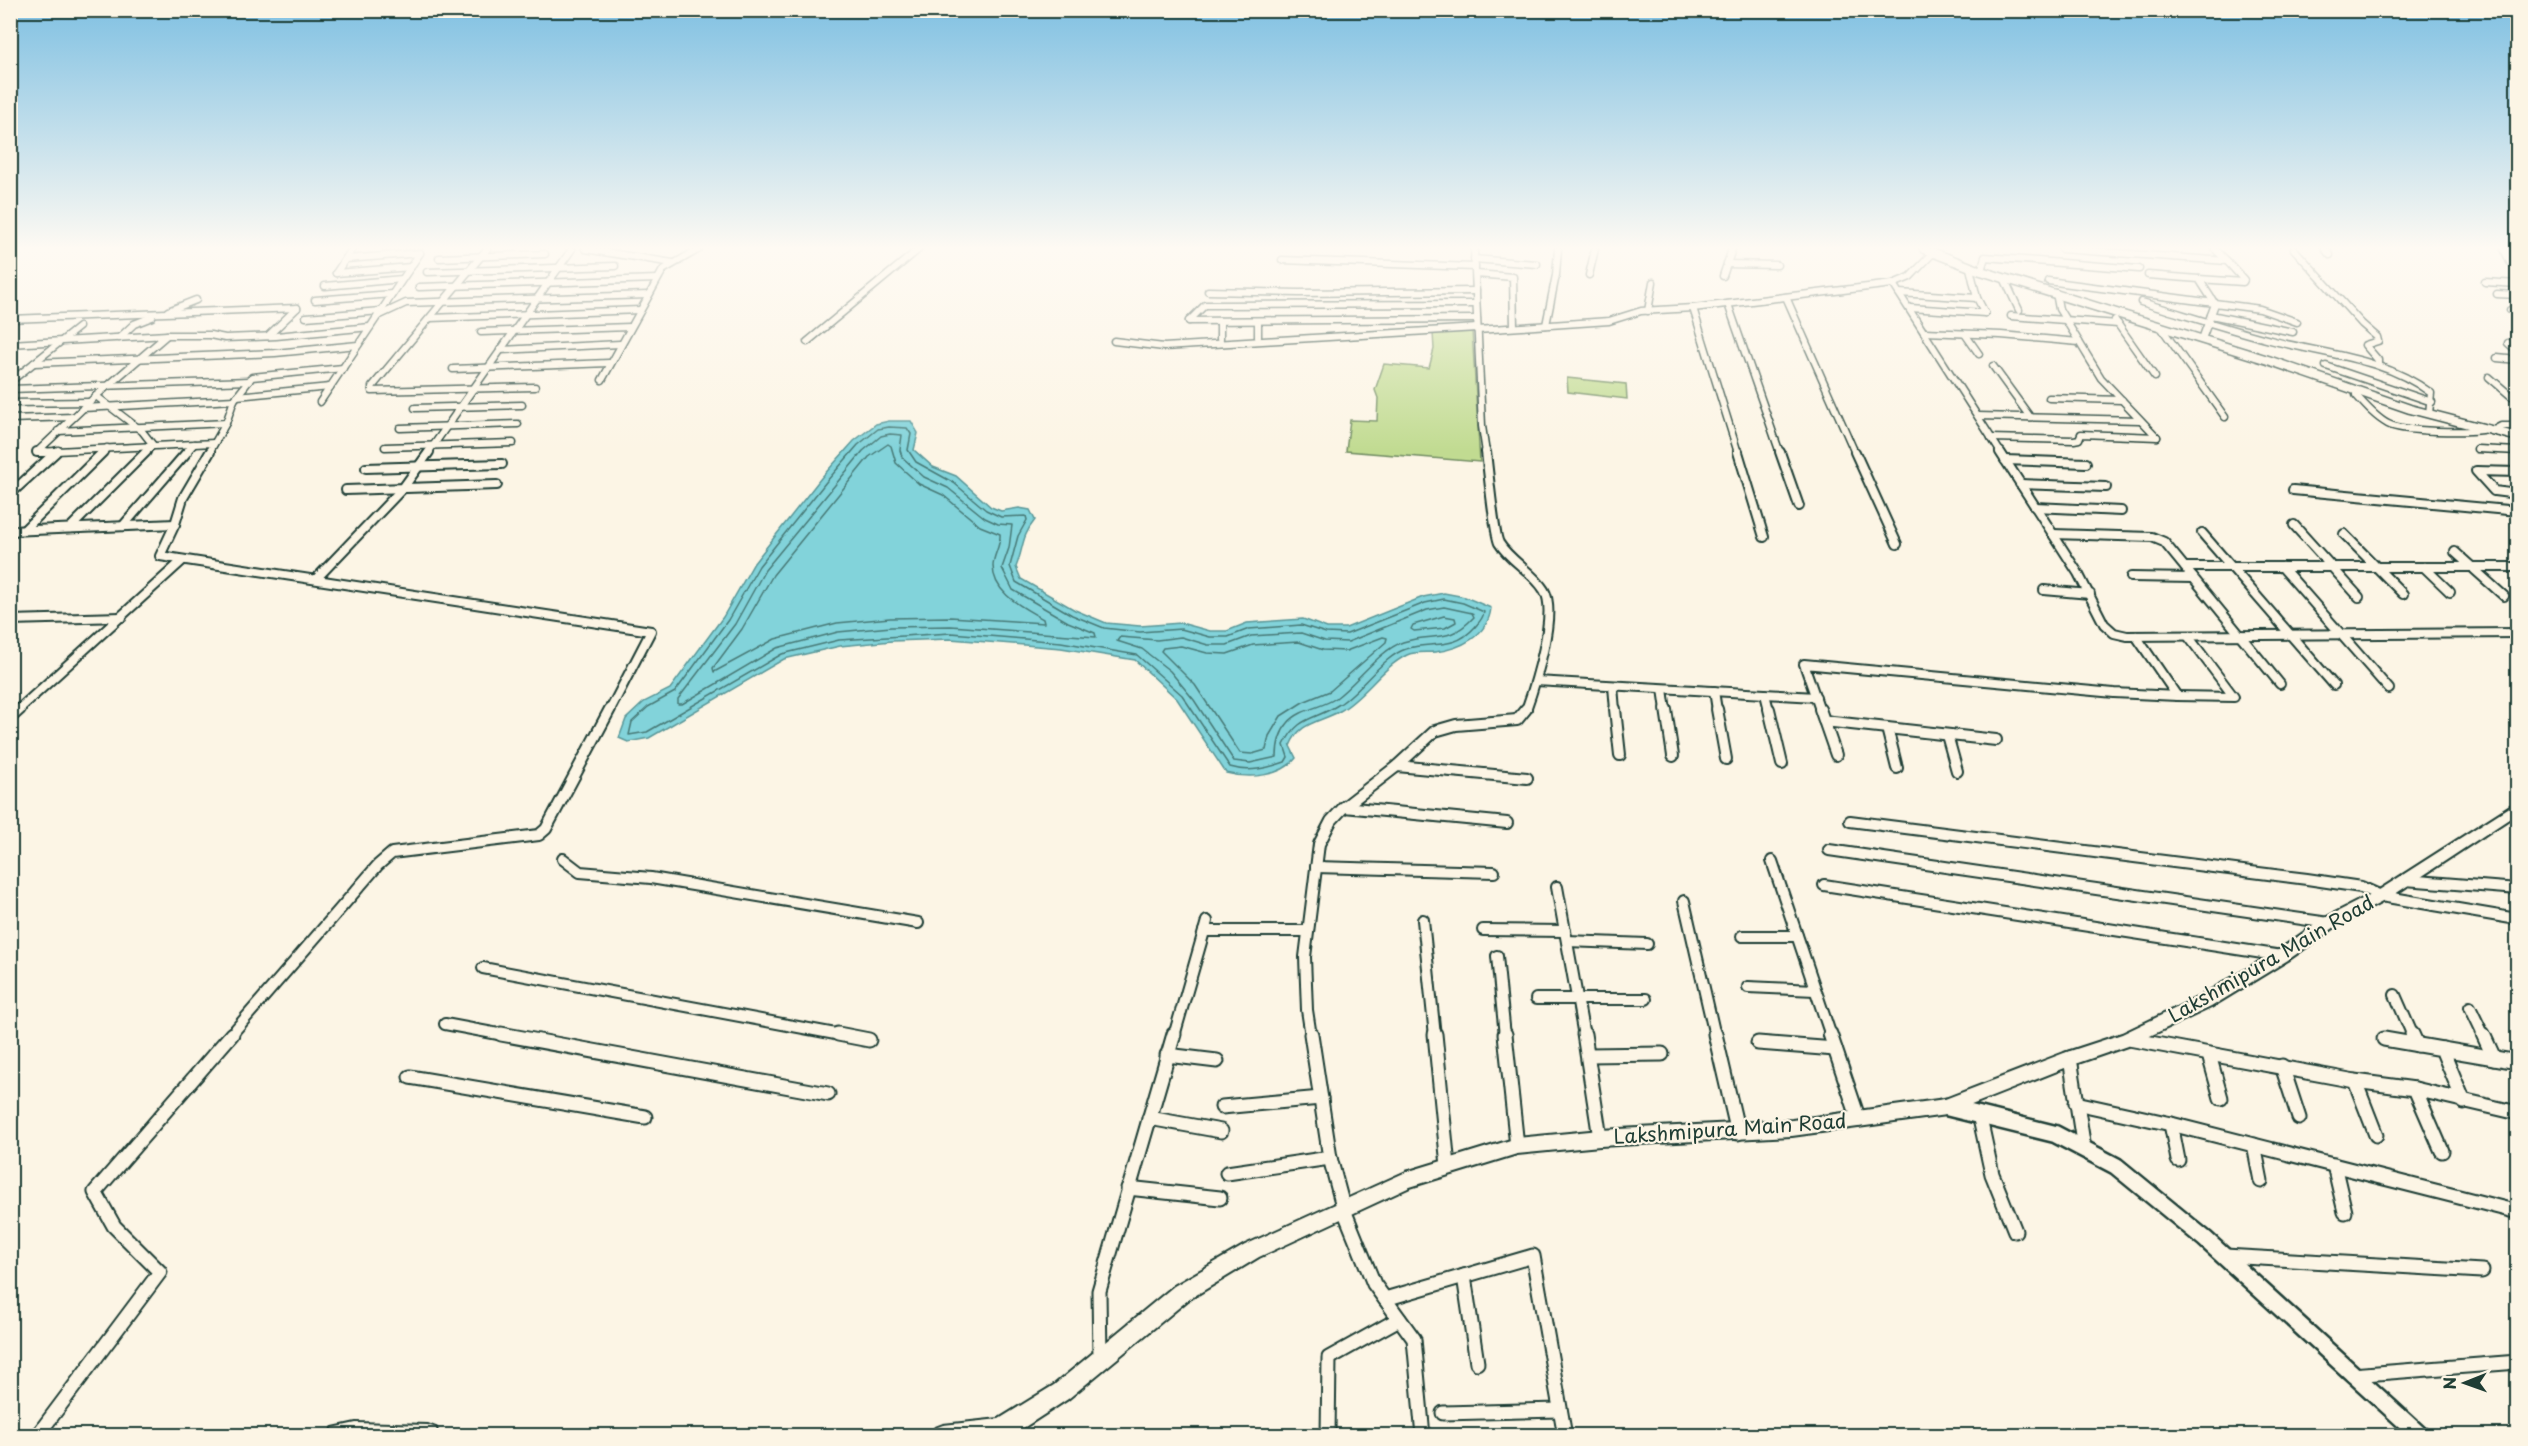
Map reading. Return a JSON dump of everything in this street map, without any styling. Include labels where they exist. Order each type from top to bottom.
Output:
[{"type":"main road","name":"Lakshmipura Main Road","points":[[943,1436],[1010,1432],[1100,1362],[1180,1293],[1252,1251],[1406,1180],[1517,1146],[1600,1138],[1738,1132],[1859,1120],[1946,1107],[2070,1058],[2127,1039],[2205,1002],[2282,956],[2329,923],[2381,896],[2517,806]]},
{"type":"main road","points":[[341,1436],[366,1434],[428,1436]]},
{"type":"street","points":[[10,319],[86,316]]},
{"type":"street","points":[[119,338],[134,324],[154,316]]},
{"type":"street","points":[[268,336],[288,316]]},
{"type":"street","points":[[306,317],[315,316]]},
{"type":"street","points":[[320,402],[377,316]]},
{"type":"street","points":[[478,316],[430,318],[372,387],[372,392],[535,387]]},
{"type":"street","points":[[316,579],[403,488],[524,316]]},
{"type":"street","points":[[602,380],[609,363],[636,316]]},
{"type":"street","points":[[807,342],[838,316]]},
{"type":"street","points":[[1193,316],[1188,321],[1331,320],[1514,327],[1609,321],[1627,316]]},
{"type":"street","points":[[1423,1436],[1414,1339],[1374,1284],[1344,1210],[1330,1158],[1307,1010],[1305,957],[1316,867],[1323,832],[1344,807],[1397,766],[1435,731],[1456,725],[1517,720],[1525,713],[1536,681],[1549,614],[1549,600],[1544,588],[1498,542],[1482,426],[1482,382],[1477,316]]},
{"type":"street","points":[[1514,316],[1514,327]]},
{"type":"street","points":[[1546,325],[1548,316]]},
{"type":"street","points":[[1696,316],[1764,537]]},
{"type":"street","points":[[1732,316],[1799,506]]},
{"type":"street","points":[[1793,316],[1897,544]]},
{"type":"street","points":[[1915,316],[2090,594],[2104,624],[2114,633],[2136,636],[2517,633]]},
{"type":"street","points":[[2017,316],[2118,324]]},
{"type":"street","points":[[1991,438],[2074,440],[2079,439],[2081,434],[2157,437],[2101,378],[2063,316]]},
{"type":"street","points":[[2113,316],[2155,377]]},
{"type":"street","points":[[2130,316],[2429,414],[2517,437]]},
{"type":"street","points":[[2200,316],[2277,342],[2378,364],[2422,385],[2431,393],[2432,402],[2429,414]]},
{"type":"street","points":[[2281,316],[2297,322]]},
{"type":"street","points":[[2355,316],[2377,336],[2378,341],[2365,345],[2378,360],[2378,364]]},
{"type":"street","points":[[2210,319],[2293,332]]},
{"type":"street","points":[[2202,339],[2210,319]]},
{"type":"street","points":[[1294,320],[1295,335]]},
{"type":"street","points":[[1331,320],[1332,332]]},
{"type":"street","points":[[1220,321],[1220,339]]},
{"type":"street","points":[[1258,321],[1258,337]]},
{"type":"street","points":[[1114,341],[1164,347],[1477,326]]},
{"type":"street","points":[[2160,326],[2225,417]]},
{"type":"street","points":[[10,382],[79,327]]},
{"type":"street","points":[[10,344],[167,335],[210,335],[225,338],[268,336],[370,327]]},
{"type":"street","points":[[481,332],[630,327]]},
{"type":"street","points":[[1925,332],[2079,342]]},
{"type":"street","points":[[1965,333],[1979,354]]},
{"type":"street","points":[[167,335],[93,399],[37,452],[214,443]]},
{"type":"street","points":[[2508,343],[2517,352]]},
{"type":"street","points":[[500,350],[620,344]]},
{"type":"street","points":[[34,363],[275,353],[358,345]]},
{"type":"street","points":[[2496,358],[2517,360]]},
{"type":"street","points":[[453,369],[609,363]]},
{"type":"street","points":[[1993,366],[2030,417]]},
{"type":"street","points":[[2326,366],[2432,402]]},
{"type":"street","points":[[37,1436],[160,1272],[110,1223],[95,1192],[378,865],[392,854],[539,836],[546,829],[651,631],[160,556],[176,524],[183,498],[226,423],[235,398],[252,376],[343,368]]},
{"type":"street","points":[[2489,377],[2511,396],[2517,396]]},
{"type":"street","points":[[10,389],[249,381]]},
{"type":"street","points":[[83,408],[235,398],[330,387]]},
{"type":"street","points":[[2356,390],[2356,395],[2364,405],[2389,425],[2395,427],[2474,432],[2501,426],[2517,426]]},
{"type":"street","points":[[2049,398],[2122,400]]},
{"type":"street","points":[[10,403],[93,399],[138,427],[153,445]]},
{"type":"street","points":[[415,408],[522,405]]},
{"type":"street","points":[[1978,416],[2140,420]]},
{"type":"street","points":[[10,418],[73,417]]},
{"type":"street","points":[[58,431],[226,423]]},
{"type":"street","points":[[399,428],[518,424]]},
{"type":"street","points":[[386,447],[513,443]]},
{"type":"street","points":[[123,526],[194,444]]},
{"type":"street","points":[[70,528],[153,445]]},
{"type":"street","points":[[24,530],[107,448]]},
{"type":"street","points":[[2477,448],[2517,451]]},
{"type":"street","points":[[10,494],[58,450]]},
{"type":"street","points":[[2005,460],[2086,463]]},
{"type":"street","points":[[366,468],[502,464]]},
{"type":"street","points":[[2517,472],[2476,471],[2494,491],[2517,494]]},
{"type":"street","points":[[2020,484],[2106,487]]},
{"type":"street","points":[[346,490],[496,485]]},
{"type":"street","points":[[2293,490],[2517,510]]},
{"type":"street","points":[[2035,507],[2121,511]]},
{"type":"street","points":[[10,531],[176,524]]},
{"type":"street","points":[[2294,525],[2359,597]]},
{"type":"street","points":[[2202,533],[2334,685]]},
{"type":"street","points":[[2053,534],[2158,538],[2185,567],[2280,684]]},
{"type":"street","points":[[2344,534],[2403,594]]},
{"type":"street","points":[[2455,552],[2504,596]]},
{"type":"street","points":[[10,718],[183,560]]},
{"type":"street","points":[[2185,567],[2517,567]]},
{"type":"street","points":[[2282,567],[2389,689]]},
{"type":"street","points":[[2424,567],[2450,592]]},
{"type":"street","points":[[2131,577],[2193,578]]},
{"type":"street","points":[[2044,590],[2090,594]]},
{"type":"street","points":[[10,620],[122,617]]},
{"type":"street","points":[[2136,636],[2177,696]]},
{"type":"street","points":[[1836,755],[1804,664],[2079,690],[2234,697],[2188,636]]},
{"type":"street","points":[[1536,681],[1816,697]]},
{"type":"street","points":[[1613,686],[1620,755]]},
{"type":"street","points":[[1663,689],[1673,756]]},
{"type":"street","points":[[1714,691],[1726,759]]},
{"type":"street","points":[[1765,694],[1782,764]]},
{"type":"street","points":[[1824,721],[1996,740]]},
{"type":"street","points":[[1887,728],[1898,768]]},
{"type":"street","points":[[1947,735],[1957,771]]},
{"type":"street","points":[[1397,766],[1527,778]]},
{"type":"street","points":[[1344,807],[1507,823]]},
{"type":"street","points":[[1850,822],[2307,879],[2361,887],[2381,896],[2517,919]]},
{"type":"street","points":[[1830,850],[2329,923]]},
{"type":"street","points":[[563,859],[580,872],[651,878],[918,923]]},
{"type":"street","points":[[1772,861],[1859,1120]]},
{"type":"street","points":[[1316,867],[1494,872]]},
{"type":"street","points":[[2405,880],[2517,889]]},
{"type":"street","points":[[1824,885],[2282,956]]},
{"type":"street","points":[[1557,887],[1588,1055],[1600,1138]]},
{"type":"street","points":[[1684,901],[1738,1132]]},
{"type":"street","points":[[1423,920],[1448,1166]]},
{"type":"street","points":[[1100,1362],[1099,1291],[1206,926],[1308,931]]},
{"type":"street","points":[[1483,930],[1647,945]]},
{"type":"street","points":[[1742,936],[1797,936]]},
{"type":"street","points":[[1497,956],[1517,1146]]},
{"type":"street","points":[[483,968],[869,1040]]},
{"type":"street","points":[[1748,987],[1815,990]]},
{"type":"street","points":[[2395,995],[2417,1045]]},
{"type":"street","points":[[1536,999],[1646,999]]},
{"type":"street","points":[[2470,1007],[2494,1058]]},
{"type":"street","points":[[446,1024],[828,1094]]},
{"type":"street","points":[[2127,1039],[2355,1081],[2415,1089],[2517,1113]]},
{"type":"street","points":[[2384,1039],[2517,1062]]},
{"type":"street","points":[[1758,1043],[1835,1048]]},
{"type":"street","points":[[2442,1049],[2464,1102]]},
{"type":"street","points":[[1588,1055],[1662,1054]]},
{"type":"street","points":[[1167,1055],[1217,1060]]},
{"type":"street","points":[[2209,1055],[2221,1098]]},
{"type":"street","points":[[2070,1058],[2084,1149]]},
{"type":"street","points":[[2282,1066],[2299,1118]]},
{"type":"street","points":[[410,1077],[645,1117]]},
{"type":"street","points":[[2355,1081],[2376,1135]]},
{"type":"street","points":[[2415,1089],[2442,1150]]},
{"type":"street","points":[[1222,1107],[1321,1098]]},
{"type":"street","points":[[2076,1103],[2170,1124],[2517,1212]]},
{"type":"street","points":[[1946,1107],[2055,1134],[2116,1166],[2223,1256],[2421,1436]]},
{"type":"street","points":[[1979,1114],[1982,1146],[1996,1188],[2015,1231]]},
{"type":"street","points":[[1149,1118],[1221,1131]]},
{"type":"street","points":[[2170,1124],[2178,1160]]},
{"type":"street","points":[[2254,1145],[2261,1181]]},
{"type":"street","points":[[1227,1173],[1330,1158]]},
{"type":"street","points":[[2334,1165],[2344,1212]]},
{"type":"street","points":[[1128,1188],[1220,1198]]},
{"type":"street","points":[[1385,1299],[1533,1256],[1564,1436]]},
{"type":"street","points":[[2223,1256],[2482,1271]]},
{"type":"street","points":[[1464,1276],[1477,1364]]},
{"type":"street","points":[[1328,1436],[1329,1358],[1400,1319]]},
{"type":"street","points":[[2352,1375],[2517,1362]]},
{"type":"street","points":[[1443,1413],[1560,1410]]},
{"type":"green space","points":[[1472,331],[1480,462],[1346,451],[1350,420],[1377,421],[1378,398],[1375,390],[1384,364],[1429,368],[1434,349],[1433,333]]},
{"type":"green space","points":[[1567,378],[1626,384],[1627,399],[1568,392]]},
{"type":"water","points":[[889,421],[911,421],[918,433],[914,450],[933,467],[956,476],[991,507],[1001,511],[1019,508],[1030,510],[1035,520],[1025,537],[1016,567],[1021,579],[1075,610],[1106,623],[1140,626],[1181,623],[1210,631],[1227,631],[1247,623],[1303,619],[1327,628],[1346,628],[1423,597],[1444,593],[1465,597],[1491,608],[1489,618],[1479,633],[1463,644],[1435,652],[1410,654],[1389,667],[1349,705],[1299,732],[1290,746],[1296,758],[1282,769],[1264,775],[1245,776],[1226,773],[1177,699],[1135,660],[1061,648],[950,639],[840,646],[784,659],[649,738],[628,742],[619,738],[626,719],[644,702],[670,689],[723,617],[754,563],[821,478],[854,441],[876,424]]}]
